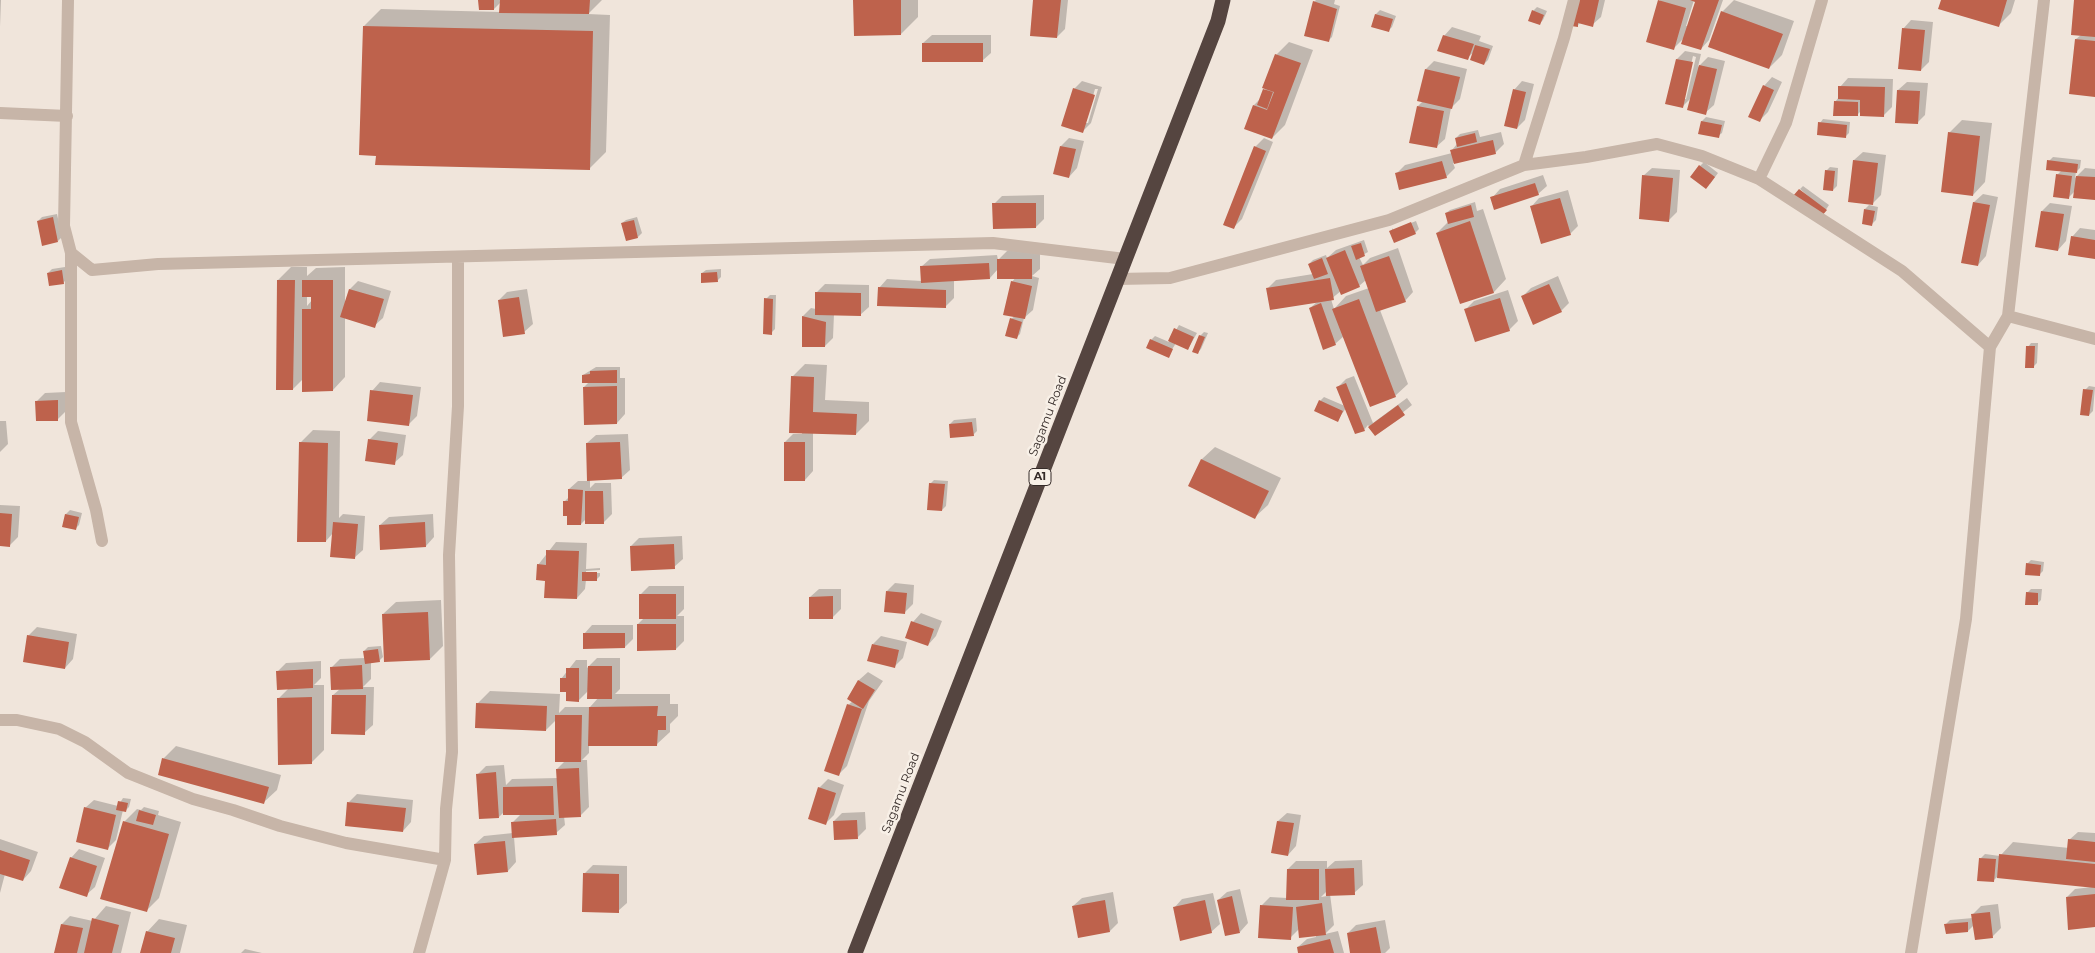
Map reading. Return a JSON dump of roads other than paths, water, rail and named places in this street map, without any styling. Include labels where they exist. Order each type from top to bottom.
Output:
[{"type":"highway","name":"Sagamu Road","points":[[855,953],[1218,21],[1223,0]]},
{"type":"street","points":[[68,0],[64,226],[71,253],[71,422],[96,510],[102,541]]},
{"type":"street","points":[[1524,165],[1574,0]]},
{"type":"street","points":[[1759,179],[1786,123],[1822,0]]},
{"type":"street","points":[[1911,953],[1966,619],[1990,347],[2008,316],[2044,0]]},
{"type":"street","points":[[0,113],[67,116]]},
{"type":"street","points":[[1117,279],[1170,278],[1389,220],[1524,165],[1586,157],[1657,144],[1702,156],[1759,179],[1902,271],[1990,347]]},
{"type":"street","points":[[71,253],[92,270],[158,264],[458,258],[709,249],[994,244],[1125,259]]},
{"type":"street","points":[[420,953],[445,860],[446,809],[452,752],[449,555],[458,406],[458,258]]},
{"type":"street","points":[[2008,316],[2095,339]]},
{"type":"street","points":[[0,720],[17,720],[59,729],[85,742],[128,773],[193,799],[280,826],[346,842],[445,860]]}]
